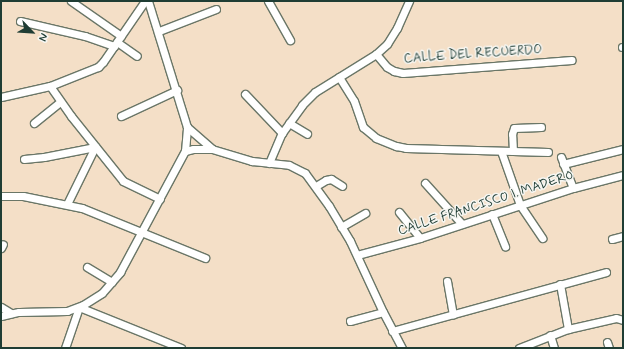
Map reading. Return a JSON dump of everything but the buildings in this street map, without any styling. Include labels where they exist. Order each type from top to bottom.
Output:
[{"type":"street","points":[[71,1],[137,56]]},
{"type":"street","points":[[1,97],[50,86],[98,67],[118,41],[145,1]]},
{"type":"street","points":[[1,316],[11,313],[62,312],[79,307],[95,299],[112,282],[142,234],[184,151],[188,127],[159,31],[148,1]]},
{"type":"street","points":[[268,1],[290,40]]},
{"type":"street","points":[[268,163],[282,133],[315,92],[376,54],[393,36],[409,1]]},
{"type":"street","points":[[159,31],[216,9]]},
{"type":"street","points":[[20,21],[85,36],[118,41]]},
{"type":"street","name":"CALLE DEL RECUERDO","points":[[376,54],[391,69],[403,73],[572,60]]},
{"type":"street","points":[[339,76],[354,101],[363,127],[382,140],[406,148],[548,152]]},
{"type":"street","points":[[50,86],[60,102],[123,181],[160,199]]},
{"type":"street","points":[[121,116],[177,90]]},
{"type":"street","points":[[245,94],[282,133]]},
{"type":"street","points":[[34,123],[60,102]]},
{"type":"street","points":[[289,123],[307,134]]},
{"type":"street","points":[[188,127],[212,150]]},
{"type":"street","points":[[513,151],[512,131],[514,128],[541,127]]},
{"type":"street","points":[[24,159],[44,157],[95,147]]},
{"type":"street","points":[[68,204],[95,147]]},
{"type":"street","points":[[184,151],[193,149],[212,150],[234,157],[288,165],[299,169],[308,175],[341,227],[392,331],[402,348]]},
{"type":"street","points":[[563,164],[623,149]]},
{"type":"street","points":[[501,151],[520,205],[542,238]]},
{"type":"street","points":[[561,156],[573,188]]},
{"type":"street","name":"CALLE FRANCISCO I. MADERO","points":[[356,255],[420,238],[573,188],[622,178]]},
{"type":"street","points":[[316,186],[326,180],[331,179],[342,186]]},
{"type":"street","points":[[425,183],[462,224]]},
{"type":"street","points":[[1,196],[23,196],[68,204],[111,219],[142,234],[205,258]]},
{"type":"street","points":[[399,212],[420,238]]},
{"type":"street","points":[[341,227],[365,213]]},
{"type":"street","points":[[492,214],[505,247]]},
{"type":"street","points":[[612,239],[623,236]]},
{"type":"street","points":[[87,267],[112,282]]},
{"type":"street","points":[[392,331],[606,272]]},
{"type":"street","points":[[447,281],[453,314]]},
{"type":"street","points":[[560,284],[568,329]]},
{"type":"street","points":[[1,307],[11,313]]},
{"type":"street","points":[[74,348],[66,346],[79,307]]},
{"type":"street","points":[[79,307],[181,348]]},
{"type":"street","points":[[350,321],[383,312]]},
{"type":"street","points":[[519,348],[568,329],[621,319]]},
{"type":"street","points":[[550,336],[554,348]]}]
